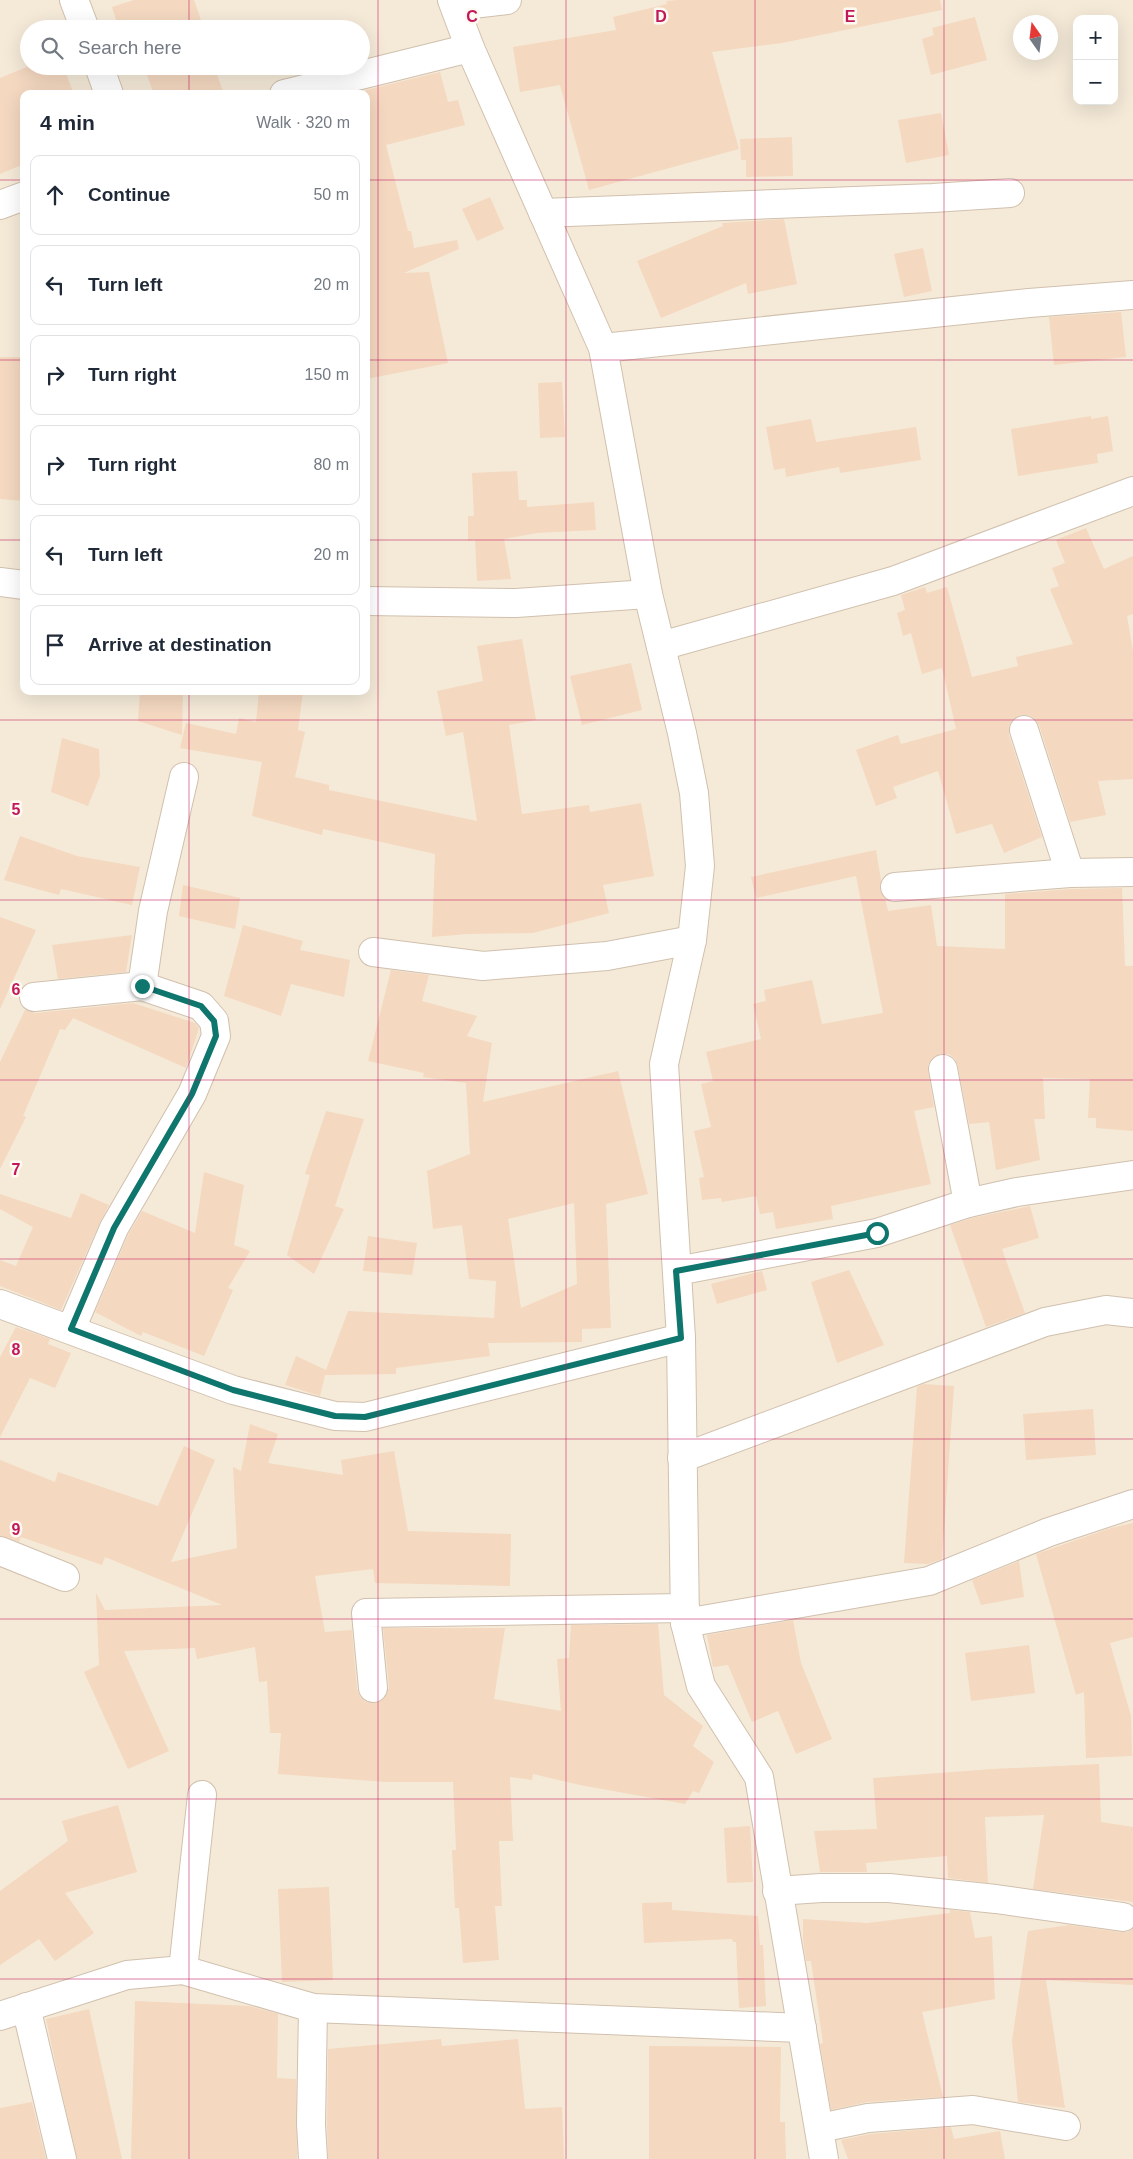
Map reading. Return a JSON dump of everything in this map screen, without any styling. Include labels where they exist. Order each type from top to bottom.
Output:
[{"type":"street","points":[[74,0],[82,20]]},
{"type":"street","points":[[507,0],[453,3],[470,48],[603,348],[648,594],[682,733],[694,793],[700,866],[692,940],[664,1064],[681,1338],[685,1616],[701,1686],[759,1776],[824,2159]]},
{"type":"street","points":[[370,73],[470,48]]},
{"type":"street","points":[[102,75],[108,90]]},
{"type":"street","points":[[300,90],[361,75]]},
{"type":"street","points":[[543,213],[933,198],[1010,193]]},
{"type":"street","points":[[0,205],[20,198]]},
{"type":"street","points":[[603,348],[1029,303],[1133,295]]},
{"type":"street","points":[[661,646],[893,581],[1133,491]]},
{"type":"street","points":[[0,582],[20,584]]},
{"type":"street","points":[[370,601],[516,603],[648,594]]},
{"type":"street","points":[[1024,730],[1070,873]]},
{"type":"street","points":[[142,986],[153,911],[184,777]]},
{"type":"street","points":[[895,887],[1070,873],[1133,872]]},
{"type":"street","points":[[373,952],[483,966],[606,956],[692,940]]},
{"type":"street","points":[[34,997],[142,986],[201,1006],[214,1021],[216,1036],[192,1094],[114,1228],[71,1329]]},
{"type":"street","points":[[943,1069],[968,1203]]},
{"type":"street","points":[[676,1271],[877,1233],[968,1203],[1017,1192],[1133,1175]]},
{"type":"street","points":[[0,1304],[233,1390],[335,1416],[365,1417],[681,1338]]},
{"type":"street","points":[[682,1458],[1045,1322],[1106,1310],[1133,1313]]},
{"type":"street","points":[[373,1688],[366,1613],[685,1616],[929,1581],[1049,1532],[1133,1504]]},
{"type":"street","points":[[0,1551],[66,1577]]},
{"type":"street","points":[[183,1970],[202,1795]]},
{"type":"street","points":[[777,1891],[821,1888],[889,1888],[996,1899],[1123,1917]]},
{"type":"street","points":[[0,2016],[127,1975],[183,1970],[313,2008],[802,2028]]},
{"type":"street","points":[[26,2008],[62,2159]]},
{"type":"street","points":[[313,2008],[311,2124],[314,2159]]},
{"type":"street","points":[[820,2128],[868,2118],[973,2110],[1066,2126]]},
{"type":"shaded area","points":[[0,0],[1133,0],[1133,2159],[0,2159]]},
{"type":"building","points":[[134,0],[194,0],[201,20],[116,20],[112,7]]},
{"type":"building","points":[[940,0],[942,10],[782,43],[712,52],[739,149],[589,190],[560,85],[520,92],[513,47],[616,30],[613,17],[667,4],[666,1]]},
{"type":"building","points":[[975,17],[987,60],[931,75],[922,39],[934,35],[932,28]]},
{"type":"building","points":[[20,70],[20,75],[67,75],[72,90],[20,90],[20,166],[0,174],[0,78]]},
{"type":"building","points":[[440,72],[448,102],[458,100],[465,125],[386,145],[408,231],[411,231],[414,248],[457,240],[459,249],[404,273],[429,272],[448,363],[370,378],[370,90],[366,90]]},
{"type":"building","points":[[147,75],[217,75],[223,90],[153,90]]},
{"type":"building","points":[[941,113],[949,155],[906,163],[898,120]]},
{"type":"building","points":[[792,137],[793,176],[746,177],[746,160],[741,160],[740,139]]},
{"type":"building","points":[[490,197],[504,229],[477,241],[462,209]]},
{"type":"building","points":[[784,219],[797,284],[748,294],[746,283],[661,318],[637,261],[723,226],[722,223]]},
{"type":"building","points":[[923,248],[932,291],[904,297],[894,254]]},
{"type":"building","points":[[1121,312],[1126,357],[1054,365],[1049,317]]},
{"type":"building","points":[[0,357],[20,357],[20,501],[0,499]]},
{"type":"building","points":[[562,382],[565,437],[540,438],[538,383]]},
{"type":"building","points":[[1091,416],[1091,419],[1108,416],[1113,451],[1097,454],[1098,463],[1018,476],[1011,429]]},
{"type":"building","points":[[811,419],[816,442],[916,427],[921,460],[840,473],[839,467],[786,477],[785,468],[774,470],[766,427]]},
{"type":"building","points":[[517,471],[519,500],[527,500],[527,507],[594,502],[596,530],[537,533],[504,539],[511,579],[477,581],[475,540],[468,541],[468,516],[474,516],[472,473]]},
{"type":"building","points":[[1086,528],[1104,569],[1133,556],[1133,614],[1127,616],[1133,651],[1133,779],[1098,781],[1106,815],[1070,822],[1039,725],[1034,718],[1028,715],[1020,715],[1012,720],[1009,727],[1009,735],[1042,837],[1004,853],[992,824],[956,834],[938,771],[893,787],[897,798],[876,806],[856,750],[898,735],[901,744],[956,729],[942,668],[922,674],[911,633],[903,636],[897,613],[905,610],[901,595],[925,587],[927,593],[947,587],[972,677],[1018,666],[1016,657],[1073,644],[1050,589],[1059,586],[1052,568],[1065,563],[1056,540]]},
{"type":"building","points":[[522,639],[536,720],[509,725],[522,814],[589,805],[590,812],[641,803],[654,876],[603,885],[609,913],[533,933],[467,934],[432,937],[435,854],[323,829],[322,835],[252,816],[262,762],[180,748],[186,723],[236,734],[239,718],[256,722],[259,695],[302,695],[298,730],[305,732],[295,777],[329,785],[329,790],[477,821],[463,732],[446,736],[437,691],[483,681],[477,646]]},
{"type":"building","points":[[631,663],[642,710],[582,725],[570,676]]},
{"type":"building","points":[[140,695],[183,695],[182,735],[138,721]]},
{"type":"building","points":[[62,738],[99,749],[100,776],[88,806],[51,792]]},
{"type":"building","points":[[20,836],[77,856],[140,867],[132,905],[61,889],[59,895],[4,880]]},
{"type":"building","points":[[876,850],[881,880],[880,889],[885,898],[888,911],[931,905],[937,946],[1005,949],[1005,894],[1071,889],[1122,888],[1125,966],[1133,966],[1133,1131],[1096,1128],[1096,1118],[1088,1118],[1090,1079],[1043,1078],[1045,1119],[1034,1119],[1040,1160],[996,1170],[989,1122],[969,1124],[958,1066],[955,1059],[949,1054],[940,1054],[928,1064],[934,1107],[914,1111],[931,1184],[831,1206],[833,1219],[776,1229],[773,1212],[760,1214],[756,1196],[722,1202],[721,1198],[702,1200],[699,1178],[704,1177],[694,1131],[711,1127],[701,1084],[713,1081],[706,1052],[761,1039],[753,1004],[766,1001],[764,990],[812,980],[822,1024],[883,1013],[856,876],[756,898],[751,877]]},
{"type":"building","points":[[183,885],[240,898],[235,929],[179,916]]},
{"type":"building","points":[[0,917],[36,930],[0,1009]]},
{"type":"building","points":[[243,925],[303,941],[300,950],[350,960],[344,997],[291,984],[281,1016],[224,996]]},
{"type":"building","points":[[132,935],[126,972],[58,979],[52,945]]},
{"type":"building","points":[[391,970],[429,975],[422,1001],[477,1016],[467,1036],[492,1043],[483,1102],[618,1071],[648,1194],[606,1204],[611,1328],[582,1329],[582,1342],[488,1343],[490,1356],[396,1368],[396,1374],[325,1375],[320,1396],[285,1385],[296,1356],[326,1370],[348,1311],[494,1318],[496,1281],[469,1279],[462,1225],[433,1229],[427,1171],[470,1154],[466,1083],[423,1077],[424,1073],[368,1061]],"holes":[[[574,1203],[577,1284],[521,1308],[508,1219]]]},
{"type":"building","points":[[133,1003],[195,1023],[199,1028],[186,1068],[73,1018],[65,1030],[60,1029],[23,1116],[26,1117],[0,1169],[0,1062],[25,1010],[36,1013]]},
{"type":"building","points":[[326,1111],[364,1119],[335,1206],[344,1209],[314,1274],[287,1255],[310,1175],[305,1174]]},
{"type":"building","points":[[204,1172],[244,1185],[234,1245],[250,1251],[228,1288],[233,1290],[204,1356],[143,1332],[141,1336],[95,1312],[128,1235],[142,1211],[195,1233]]},
{"type":"building","points":[[81,1193],[109,1205],[61,1310],[0,1286],[0,1260],[16,1266],[33,1227],[0,1209],[0,1194],[71,1218]]},
{"type":"building","points":[[1030,1206],[1039,1238],[1002,1249],[1025,1313],[986,1327],[950,1225],[972,1218]]},
{"type":"building","points":[[368,1236],[417,1243],[412,1275],[363,1271]]},
{"type":"building","points":[[849,1270],[884,1345],[837,1363],[811,1282]]},
{"type":"building","points":[[762,1271],[767,1290],[717,1304],[711,1284]]},
{"type":"building","points":[[16,1327],[50,1339],[48,1344],[71,1353],[55,1388],[30,1378],[0,1437],[0,1357]]},
{"type":"building","points":[[923,1384],[954,1386],[942,1559],[928,1564],[904,1563],[917,1387]]},
{"type":"building","points":[[1093,1409],[1096,1455],[1026,1460],[1023,1414]]},
{"type":"building","points":[[250,1424],[278,1434],[268,1463],[343,1475],[341,1460],[394,1451],[408,1531],[511,1534],[510,1586],[375,1583],[373,1569],[315,1576],[325,1632],[352,1630],[357,1689],[360,1697],[366,1702],[375,1703],[382,1700],[387,1694],[389,1687],[383,1628],[505,1628],[494,1699],[561,1711],[557,1659],[569,1658],[571,1625],[658,1624],[664,1695],[703,1726],[693,1746],[714,1762],[699,1793],[693,1791],[685,1804],[580,1785],[533,1774],[532,1780],[510,1777],[513,1841],[499,1841],[502,1906],[495,1906],[499,1960],[463,1963],[459,1908],[455,1908],[452,1850],[456,1850],[453,1782],[386,1782],[278,1774],[281,1733],[270,1733],[267,1681],[259,1682],[255,1647],[197,1659],[195,1648],[124,1651],[169,1751],[128,1769],[84,1672],[99,1665],[96,1593],[105,1610],[222,1605],[105,1557],[102,1565],[21,1537],[19,1542],[0,1536],[0,1460],[55,1482],[58,1472],[158,1506],[184,1446],[215,1460],[171,1562],[237,1548],[233,1467],[241,1471]]},
{"type":"building","points":[[1133,1523],[1133,1637],[1110,1643],[1131,1716],[1132,1756],[1086,1758],[1084,1692],[1076,1695],[1036,1554],[1111,1528]]},
{"type":"building","points":[[1019,1561],[1024,1597],[981,1605],[972,1580]]},
{"type":"building","points":[[793,1620],[801,1663],[832,1739],[796,1754],[778,1711],[752,1722],[728,1665],[713,1667],[707,1635]]},
{"type":"building","points":[[1029,1645],[1035,1693],[971,1701],[965,1653]]},
{"type":"building","points":[[1099,1764],[1101,1822],[1133,1827],[1133,1902],[1033,1889],[1044,1815],[985,1817],[988,1883],[948,1878],[947,1856],[866,1863],[867,1872],[820,1872],[814,1831],[877,1829],[873,1778],[992,1769]]},
{"type":"building","points":[[118,1805],[137,1872],[65,1893],[94,1933],[55,1961],[39,1939],[0,1965],[0,1891],[68,1841],[62,1821]]},
{"type":"building","points":[[750,1826],[753,1882],[727,1883],[724,1828]]},
{"type":"building","points":[[329,1887],[333,1980],[282,1982],[278,1889]]},
{"type":"building","points":[[672,1902],[672,1910],[758,1916],[760,1945],[763,1945],[766,2006],[739,2008],[736,1942],[733,1942],[732,1939],[644,1943],[642,1903]]},
{"type":"building","points":[[950,1910],[970,1912],[975,1938],[992,1936],[995,1999],[922,2012],[943,2097],[867,2102],[831,2110],[820,2044],[823,2043],[811,1961],[806,1961],[803,1919],[867,1923],[950,1913]]},
{"type":"building","points":[[1069,1925],[1121,1932],[1128,1932],[1133,1928],[1133,1985],[1046,1980],[1065,2108],[1018,2102],[1012,2041],[1028,1931]]},
{"type":"building","points":[[135,2001],[250,2006],[278,2014],[277,2078],[296,2079],[297,2159],[131,2159]]},
{"type":"building","points":[[89,2009],[122,2159],[77,2159],[59,2080],[46,2019]]},
{"type":"building","points":[[441,2039],[442,2046],[518,2039],[525,2109],[562,2107],[564,2159],[328,2159],[328,2049]]},
{"type":"building","points":[[649,2046],[781,2047],[780,2122],[785,2122],[786,2159],[649,2159]]},
{"type":"building","points":[[32,2102],[46,2159],[0,2159],[0,2108]]},
{"type":"building","points":[[951,2127],[954,2139],[1000,2131],[1005,2159],[848,2159],[841,2140],[870,2134]]},
{"type":"route","points":[[142,986],[201,1006],[214,1021],[216,1036],[192,1094],[114,1228],[71,1329],[233,1390],[335,1416],[365,1417],[681,1338],[676,1271],[877,1233]]}]
